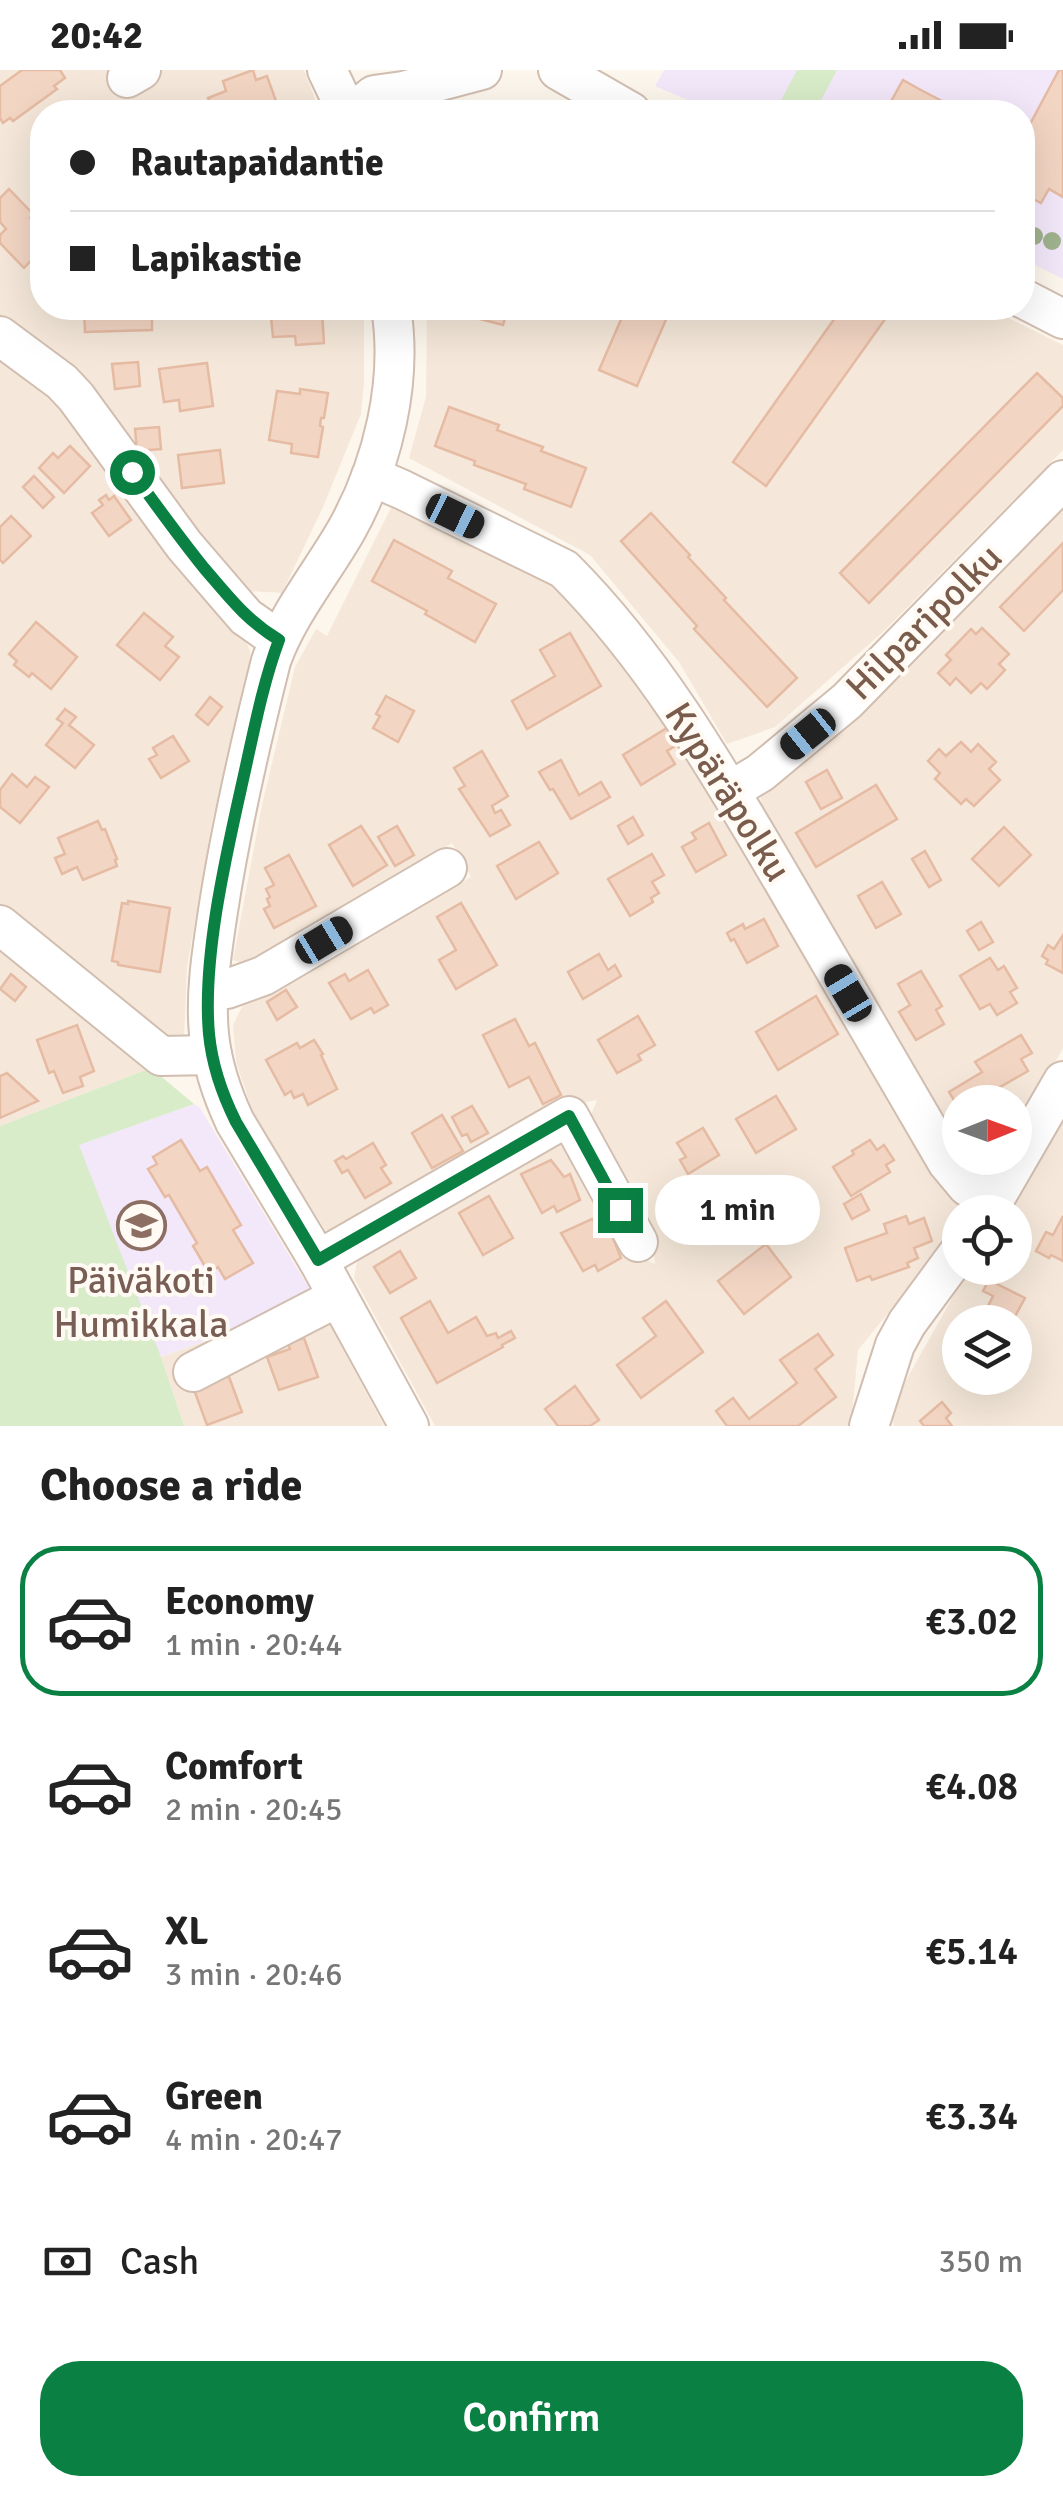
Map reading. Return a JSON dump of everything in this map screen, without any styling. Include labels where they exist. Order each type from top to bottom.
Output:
[{"type":"street","points":[[327,70],[343,100]]},
{"type":"street","points":[[367,100],[374,95],[482,70]]},
{"type":"street","points":[[558,70],[610,100]]},
{"type":"street","points":[[412,100],[444,79]]},
{"type":"street","points":[[1035,304],[1063,318]]},
{"type":"street","points":[[391,320],[392,386],[371,476],[346,530],[279,640],[266,682],[236,811],[208,990],[212,1055],[224,1099],[409,1426]]},
{"type":"street","points":[[0,336],[76,396],[184,546],[246,617],[279,640]]},
{"type":"street","name":"Kypäräpolku","points":[[371,476],[564,569],[653,671],[730,791],[947,1162],[976,1195]]},
{"type":"street","name":"Hilparipolku","points":[[730,791],[760,773],[846,701],[1063,480]]},
{"type":"street","points":[[208,990],[263,976],[447,868]]},
{"type":"street","points":[[0,925],[160,1056],[212,1055]]},
{"type":"street","points":[[997,1195],[1063,1081]]},
{"type":"street","points":[[318,1260],[569,1116],[638,1242]]},
{"type":"street","points":[[869,1426],[895,1345],[942,1277]]},
{"type":"street","points":[[193,1372],[338,1297]]},
{"type":"shaded area","points":[[0,70],[123,70],[108,82],[134,84],[162,70],[304,70],[315,100],[30,100],[30,320],[364,320],[361,414],[282,593],[234,590],[0,320]]},
{"type":"shaded area","points":[[664,70],[1063,70],[1063,279],[1035,265],[1035,100],[687,100],[655,86]]},
{"type":"shaded area","points":[[427,320],[1012,320],[1063,345],[1063,450],[884,631],[775,727],[727,744],[679,662],[590,555],[409,458],[426,397]]},
{"type":"shaded area","points":[[0,351],[66,400],[245,639],[250,651],[250,667],[213,817],[187,967],[184,1038],[158,1044],[0,912]]},
{"type":"shaded area","points":[[1063,503],[1063,1048],[1032,1104],[1032,1085],[942,1085],[942,1126],[760,811],[767,782]]},
{"type":"shaded area","points":[[393,504],[555,581],[647,681],[942,1164],[942,1175],[948,1175],[961,1195],[942,1195],[942,1247],[858,1350],[851,1426],[435,1426],[354,1278],[360,1246],[555,1135],[572,1141],[640,1257],[655,1264],[653,1247],[584,1132],[597,1100],[581,1103],[349,1235],[325,1230],[253,1113],[236,1062],[233,1025],[247,997],[430,888],[449,890],[471,877],[452,843],[257,968],[233,960],[262,805],[295,667],[316,629],[327,636]]},
{"type":"shaded area","points":[[0,942],[151,1068],[0,1126]]},
{"type":"shaded area","name":"Päiväkoti Humikkala","points":[[194,1104],[317,1301],[160,1357],[0,1173]]},
{"type":"shaded area","points":[[1063,1110],[1063,1426],[894,1426],[890,1412],[895,1400],[942,1316],[942,1395],[1032,1395],[1032,1305],[948,1305],[959,1285],[1032,1285],[1032,1195],[1011,1195],[1023,1175],[1032,1175],[1032,1161]]},
{"type":"shaded area","points":[[317,1301],[384,1426],[184,1426],[161,1357]]},
{"type":"green space","points":[[797,70],[837,70],[821,100],[781,100]]},
{"type":"green space","points":[[151,1068],[194,1104],[79,1145],[184,1426],[0,1426],[0,1126]]},
{"type":"building","points":[[22,70],[60,70],[65,78],[42,100],[30,100],[30,109],[13,121],[10,118],[3,123],[0,86]]},
{"type":"building","points":[[253,70],[256,80],[267,76],[276,100],[209,100],[226,91],[223,81]]},
{"type":"building","points":[[1059,70],[1063,70],[1063,197],[1049,189],[1041,203],[1035,200],[1035,115]]},
{"type":"building","points":[[903,80],[940,100],[892,100]]},
{"type":"building","points":[[9,189],[30,211],[30,262],[24,268],[0,243],[0,235],[6,229],[0,222],[0,198]]},
{"type":"building","points":[[84,320],[152,320],[152,330],[85,332]]},
{"type":"building","points":[[271,320],[323,320],[324,343],[296,345],[295,336],[273,337]]},
{"type":"building","points":[[621,320],[666,320],[637,386],[599,370]]},
{"type":"building","points":[[834,320],[884,320],[766,486],[733,462]]},
{"type":"building","points":[[138,362],[140,386],[115,389],[112,364]]},
{"type":"building","points":[[207,363],[213,406],[180,411],[179,400],[164,402],[159,369]]},
{"type":"building","points":[[1037,373],[1063,398],[1063,406],[869,603],[840,573]]},
{"type":"building","points":[[300,389],[328,393],[321,418],[318,457],[291,453],[292,444],[269,440],[277,391],[300,394]]},
{"type":"building","points":[[449,407],[499,425],[497,430],[586,468],[571,507],[435,446]]},
{"type":"building","points":[[159,427],[161,449],[137,451],[135,429]]},
{"type":"building","points":[[70,446],[90,466],[64,493],[39,468],[53,453],[58,458]]},
{"type":"building","points":[[220,450],[224,483],[182,488],[178,455]]},
{"type":"building","points":[[34,476],[54,497],[43,508],[23,487]]},
{"type":"building","points":[[106,495],[109,500],[114,496],[131,520],[109,536],[92,513],[103,505],[99,500]]},
{"type":"building","points":[[651,513],[797,678],[767,707],[694,629],[697,626],[621,541]]},
{"type":"building","points":[[11,516],[31,536],[3,563],[0,527]]},
{"type":"building","points":[[394,540],[452,571],[448,578],[496,604],[475,642],[372,581]]},
{"type":"building","points":[[1063,543],[1063,590],[1024,631],[1000,607]]},
{"type":"building","points":[[144,613],[173,637],[165,646],[179,657],[160,680],[117,645]]},
{"type":"building","points":[[36,622],[77,657],[51,689],[32,673],[29,677],[14,665],[17,661],[9,654]]},
{"type":"building","points":[[982,628],[1009,654],[999,664],[1005,670],[987,689],[981,683],[971,693],[956,678],[950,685],[938,673],[951,660],[946,655],[971,629],[976,634]]},
{"type":"building","points":[[570,633],[601,686],[527,729],[512,701],[555,676],[540,650]]},
{"type":"building","points":[[386,696],[414,711],[398,742],[373,728]]},
{"type":"building","points":[[210,697],[222,707],[208,725],[196,715]]},
{"type":"building","points":[[65,709],[76,717],[69,725],[94,745],[75,768],[46,745],[63,723],[57,719]]},
{"type":"building","points":[[670,726],[680,743],[667,751],[675,764],[641,785],[623,755]]},
{"type":"building","points":[[173,736],[189,761],[161,778],[149,759],[157,755],[153,748]]},
{"type":"building","points":[[961,742],[971,752],[978,744],[996,762],[989,769],[1000,780],[974,806],[966,799],[961,804],[935,779],[940,773],[928,761],[939,749],[946,756]]},
{"type":"building","points":[[482,751],[508,796],[492,806],[495,813],[501,810],[510,825],[490,836],[459,789],[465,786],[454,768]]},
{"type":"building","points":[[561,760],[579,795],[601,782],[610,797],[571,819],[539,772]]},
{"type":"building","points":[[827,770],[842,798],[821,809],[806,782]]},
{"type":"building","points":[[12,774],[27,787],[35,777],[49,787],[20,823],[0,807],[0,790]]},
{"type":"building","points":[[876,785],[897,819],[816,867],[796,833]]},
{"type":"building","points":[[633,817],[643,835],[628,844],[618,826]]},
{"type":"building","points":[[98,821],[105,829],[117,866],[83,880],[77,867],[62,874],[55,858],[65,854],[58,838]]},
{"type":"building","points":[[709,823],[726,855],[696,872],[682,847],[696,839],[692,833]]},
{"type":"building","points":[[361,826],[387,865],[353,886],[329,845]]},
{"type":"building","points":[[397,826],[414,855],[395,866],[378,837]]},
{"type":"building","points":[[1004,827],[1031,855],[999,886],[972,859]]},
{"type":"building","points":[[539,842],[558,873],[516,899],[497,866]]},
{"type":"building","points":[[925,851],[941,880],[929,887],[912,859]]},
{"type":"building","points":[[652,854],[664,875],[652,882],[659,893],[651,898],[653,902],[630,916],[608,879]]},
{"type":"building","points":[[289,855],[316,906],[274,928],[264,909],[270,906],[266,889],[274,885],[265,868]]},
{"type":"building","points":[[882,882],[901,914],[876,928],[858,896]]},
{"type":"building","points":[[122,903],[170,908],[160,972],[112,961]]},
{"type":"building","points":[[461,903],[497,965],[456,989],[439,960],[456,950],[437,917]]},
{"type":"building","points":[[764,919],[778,946],[747,963],[727,933]]},
{"type":"building","points":[[981,922],[993,942],[979,950],[967,931]]},
{"type":"building","points":[[1063,935],[1063,973],[1046,964],[1048,960],[1042,956],[1048,945],[1054,949]]},
{"type":"building","points":[[599,954],[608,970],[615,965],[621,976],[583,999],[568,972]]},
{"type":"building","points":[[990,958],[998,970],[1004,966],[1017,988],[1010,992],[1017,1003],[997,1015],[990,1004],[980,1009],[960,976]]},
{"type":"building","points":[[368,970],[388,1005],[374,1013],[371,1008],[351,1019],[329,983],[345,974],[349,981]]},
{"type":"building","points":[[921,971],[942,1006],[936,1010],[944,1024],[916,1040],[899,1012],[910,1005],[898,984]]},
{"type":"building","points":[[11,974],[26,987],[15,1001],[0,989]]},
{"type":"building","points":[[286,990],[297,1007],[277,1020],[267,1002]]},
{"type":"building","points":[[816,996],[838,1034],[778,1070],[756,1032]]},
{"type":"building","points":[[638,1016],[655,1045],[638,1055],[641,1060],[617,1073],[598,1040]]},
{"type":"building","points":[[515,1019],[529,1046],[535,1043],[561,1095],[543,1104],[529,1077],[509,1087],[483,1035]]},
{"type":"building","points":[[77,1025],[94,1071],[80,1077],[83,1086],[63,1093],[54,1071],[49,1073],[37,1040]]},
{"type":"building","points":[[1021,1035],[1032,1053],[1021,1059],[1028,1071],[1004,1085],[961,1085],[982,1072],[975,1062]]},
{"type":"building","points":[[314,1040],[337,1089],[308,1105],[303,1094],[294,1098],[291,1091],[285,1095],[266,1060],[297,1043],[300,1048]]},
{"type":"building","points":[[7,1073],[38,1101],[0,1118],[0,1076]]},
{"type":"building","points":[[776,1096],[796,1129],[756,1153],[736,1119]]},
{"type":"building","points":[[472,1106],[488,1133],[471,1142],[467,1134],[462,1136],[452,1117]]},
{"type":"building","points":[[442,1115],[463,1151],[432,1168],[412,1133]]},
{"type":"building","points":[[703,1128],[719,1155],[688,1174],[680,1160],[686,1157],[677,1143]]},
{"type":"building","points":[[181,1140],[200,1171],[207,1167],[241,1225],[233,1230],[253,1263],[225,1279],[218,1267],[209,1273],[193,1246],[197,1243],[169,1195],[165,1197],[148,1169],[157,1164],[153,1157]]},
{"type":"building","points":[[870,1140],[877,1150],[884,1145],[894,1160],[886,1165],[890,1172],[851,1196],[833,1167]]},
{"type":"building","points":[[373,1143],[391,1183],[365,1198],[348,1170],[342,1173],[335,1161]]},
{"type":"building","points":[[551,1160],[564,1177],[570,1174],[580,1200],[557,1212],[554,1206],[542,1213],[521,1174]]},
{"type":"building","points":[[861,1194],[869,1210],[852,1219],[844,1204]]},
{"type":"building","points":[[489,1196],[513,1238],[483,1255],[459,1213]]},
{"type":"building","points":[[906,1216],[909,1224],[924,1218],[932,1241],[914,1248],[918,1258],[907,1263],[909,1267],[857,1281],[845,1248],[887,1233],[884,1224]]},
{"type":"building","points":[[1063,1216],[1063,1261],[1036,1251],[1046,1232],[1053,1235]]},
{"type":"building","points":[[592,1219],[605,1236],[611,1233],[621,1258],[598,1271],[595,1265],[583,1271],[561,1233]]},
{"type":"building","points":[[766,1244],[791,1277],[744,1314],[718,1281]]},
{"type":"building","points":[[400,1251],[416,1278],[390,1293],[374,1267]]},
{"type":"building","points":[[986,1285],[999,1285],[1025,1298],[1021,1305],[988,1305],[993,1296],[983,1291]]},
{"type":"building","points":[[430,1301],[448,1333],[476,1317],[487,1336],[496,1333],[498,1338],[511,1331],[515,1338],[437,1383],[401,1318]]},
{"type":"building","points":[[666,1301],[703,1352],[641,1398],[617,1365],[656,1336],[643,1318]]},
{"type":"building","points":[[818,1334],[833,1355],[815,1369],[836,1397],[798,1426],[727,1426],[716,1411],[733,1398],[749,1419],[797,1383],[780,1360]]},
{"type":"building","points":[[304,1338],[318,1377],[279,1390],[267,1357],[290,1349],[288,1343]]},
{"type":"building","points":[[225,1366],[242,1412],[207,1425],[190,1379]]},
{"type":"building","points":[[575,1386],[599,1420],[590,1426],[558,1426],[545,1409]]},
{"type":"building","points":[[942,1402],[951,1413],[946,1418],[952,1426],[924,1426],[920,1421]]},
{"type":"place","name":"Päiväkoti Humikkala","points":[[141,1226]]},
{"type":"route","points":[[132,472],[184,546],[230,600],[254,624],[279,640],[250,750],[224,877],[208,990],[209,1032],[224,1099],[318,1260],[569,1116],[620,1210]]}]
